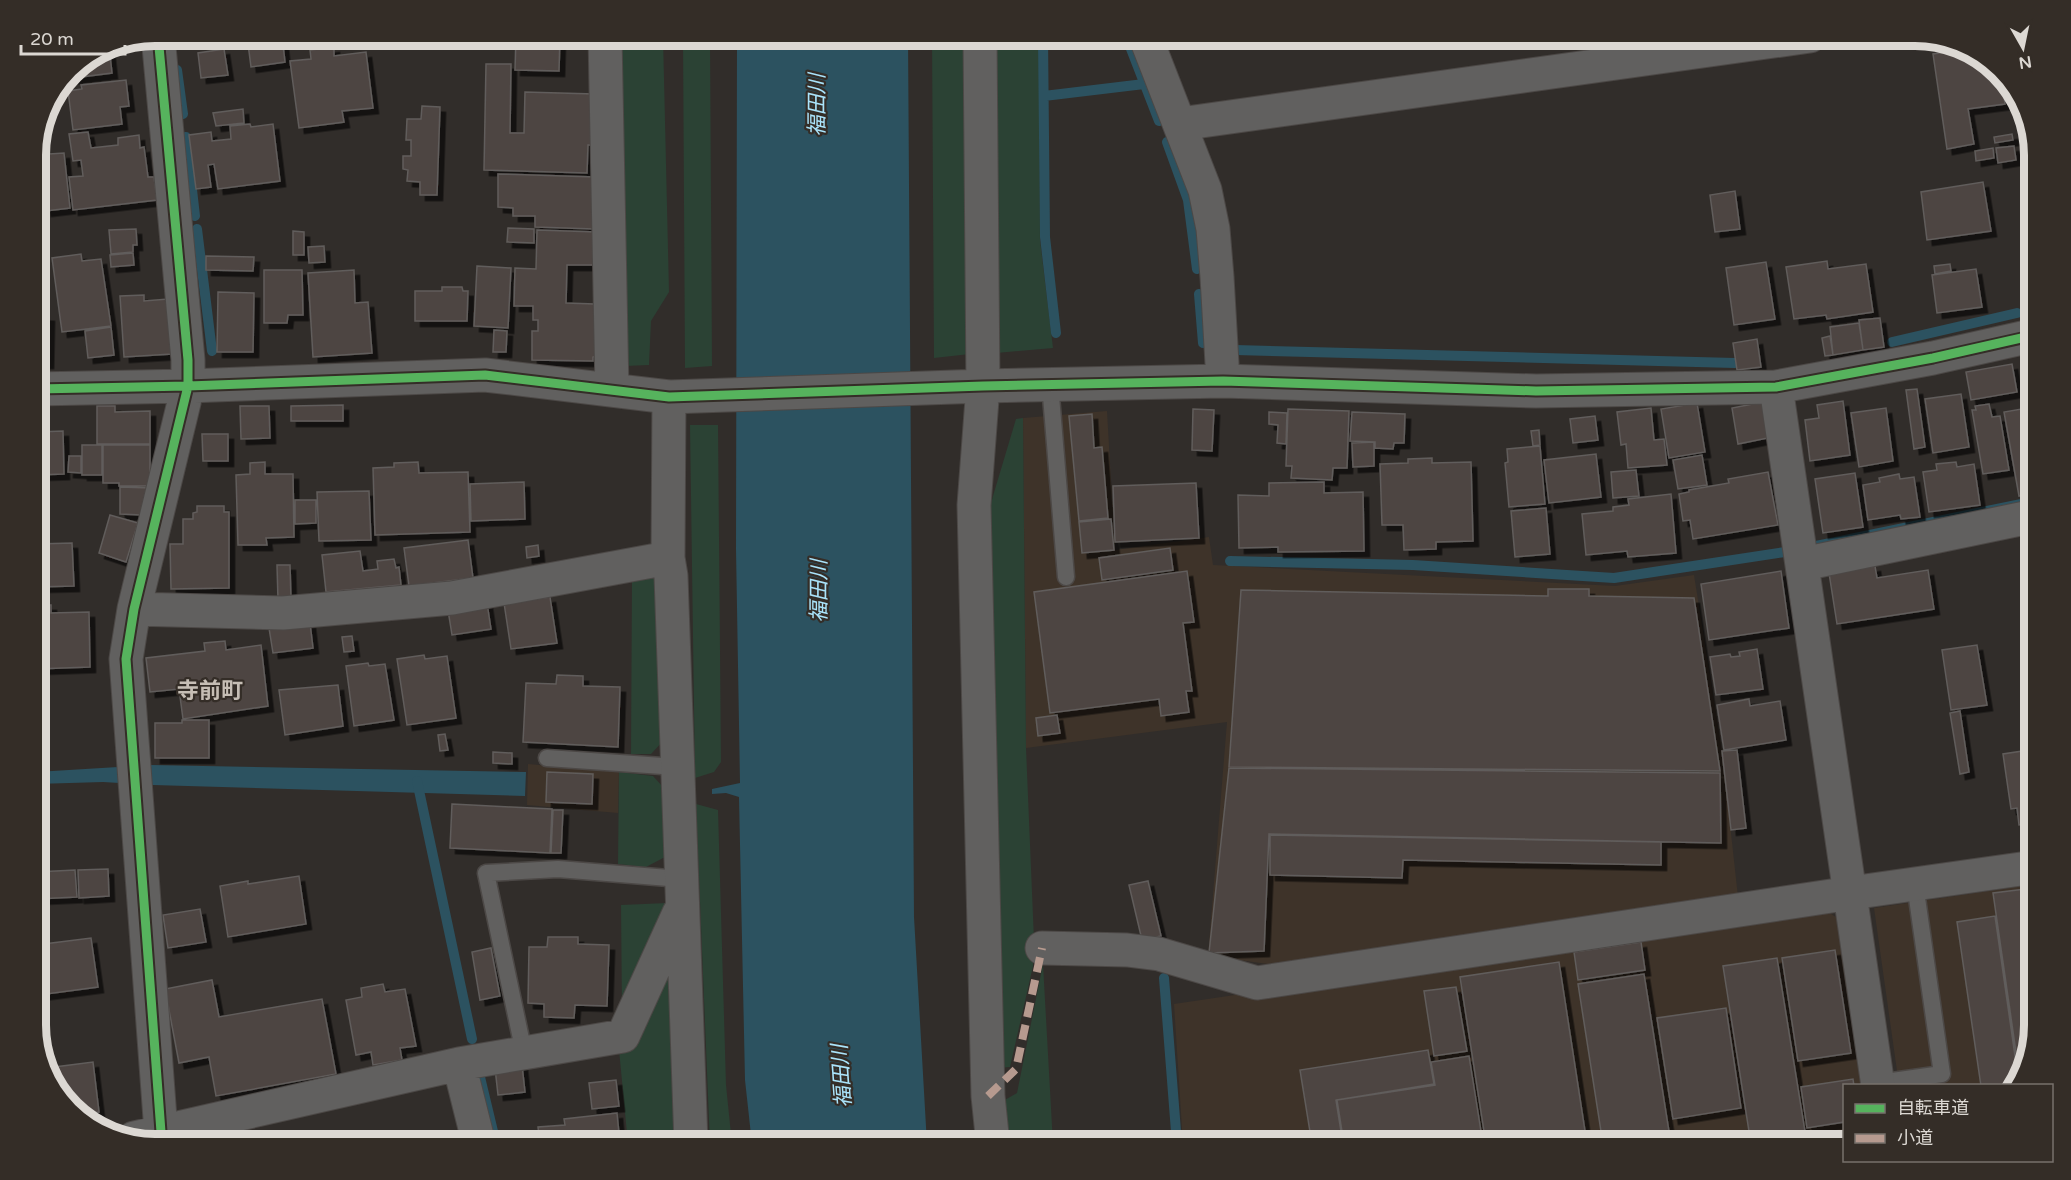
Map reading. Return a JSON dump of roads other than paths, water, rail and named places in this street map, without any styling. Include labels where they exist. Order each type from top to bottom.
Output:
[{"type":"street","points":[[1149,46],[1205,190],[1213,230],[1223,381]]},
{"type":"street","points":[[1180,124],[1738,46]]},
{"type":"street","points":[[153,1134],[136,793],[126,659],[134,609],[188,386],[188,360],[159,47]]},
{"type":"street","points":[[606,47],[612,390]]},
{"type":"street","points":[[980,47],[969,386],[975,516],[988,1096],[992,1134]]},
{"type":"street","points":[[47,389],[485,375],[669,396],[969,386],[1223,381],[1536,391],[1776,387],[1933,358],[2024,337]]},
{"type":"street","points":[[1776,387],[1878,1084]]},
{"type":"street","points":[[669,396],[668,558],[671,576],[691,1134]]},
{"type":"street","points":[[1803,564],[2024,518]]},
{"type":"street","points":[[134,609],[283,613],[452,598],[668,558]]},
{"type":"street","points":[[1042,948],[1127,950],[1159,954],[1257,983],[2024,869]]},
{"type":"street","points":[[170,1134],[459,1064],[623,1036],[682,893]]},
{"type":"street","points":[[459,1064],[476,1134]]},
{"type":"lane","points":[[1050,384],[1066,577]]},
{"type":"lane","points":[[547,758],[678,767]]},
{"type":"lane","points":[[524,1053],[486,873],[558,869],[682,893]]},
{"type":"lane","points":[[1878,1084],[1942,1074],[1915,884]]},
{"type":"water","name":"福田川","points":[[737,47],[908,47],[914,917],[926,1134],[751,1134],[745,1080],[739,797],[726,793],[712,794],[712,789],[740,783],[736,549]]},
{"type":"water","points":[[2024,498],[2024,507],[1816,550],[1815,541]]},
{"type":"water","points":[[151,765],[526,772],[525,796],[103,782],[47,784],[47,771]]},
{"type":"waterway","points":[[1043,46],[1045,237],[1056,333]]},
{"type":"waterway","points":[[1130,46],[1159,121]]},
{"type":"waterway","points":[[177,70],[183,114]]},
{"type":"waterway","points":[[1044,96],[1144,84]]},
{"type":"waterway","points":[[186,137],[195,216]]},
{"type":"waterway","points":[[1167,142],[1188,200],[1197,269]]},
{"type":"waterway","points":[[197,229],[212,351]]},
{"type":"waterway","points":[[1199,294],[1203,343]]},
{"type":"waterway","points":[[1892,342],[2017,313]]},
{"type":"waterway","points":[[1235,350],[1735,363]]},
{"type":"waterway","points":[[1230,561],[1413,565],[1614,578],[1785,552]]},
{"type":"waterway","points":[[417,781],[472,1039]]},
{"type":"waterway","points":[[1164,978],[1176,1134]]},
{"type":"waterway","points":[[479,1073],[494,1134]]},
{"type":"district","name":"寺前町","points":[[210,691]]}]
